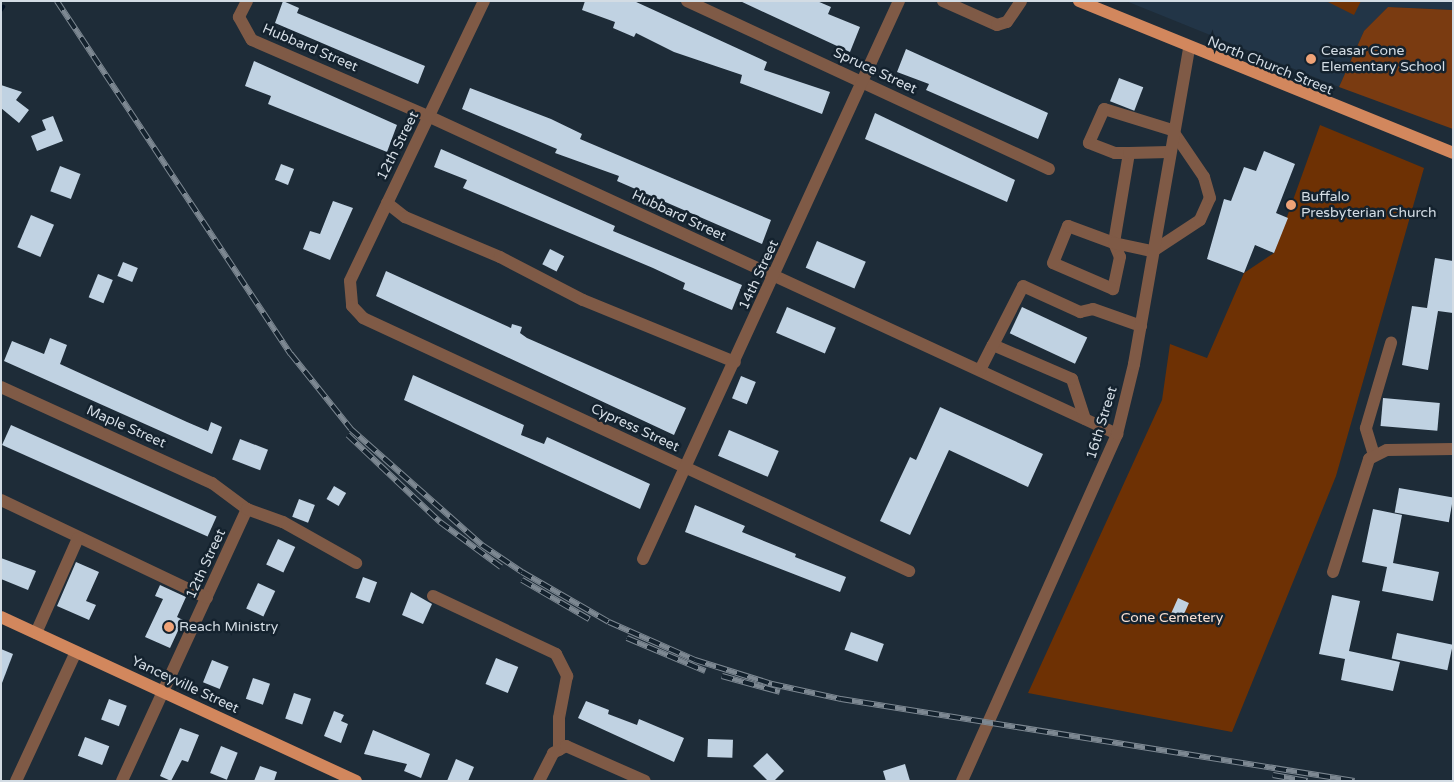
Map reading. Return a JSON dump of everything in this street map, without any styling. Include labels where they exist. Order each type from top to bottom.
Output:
[{"type":"main road","name":"North Church Street","points":[[1079,1],[1189,49],[1453,153]]},
{"type":"main road","name":"Yanceyville Street","points":[[1,617],[356,781]]},
{"type":"street","name":"Hubbard Street","points":[[247,1],[240,17],[252,40],[430,117],[1117,434]]},
{"type":"street","name":"12th Street","points":[[352,306],[350,281],[484,1]]},
{"type":"street","name":"Spruce Street","points":[[688,1],[1049,169]]},
{"type":"street","name":"14th Street","points":[[643,559],[775,276],[899,1]]},
{"type":"street","points":[[942,1],[997,25],[1007,22],[1021,1]]},
{"type":"street","name":"16th Street","points":[[962,781],[1117,434],[1141,326],[1172,130],[1189,49]]},
{"type":"street","points":[[1129,152],[1114,243],[1120,257],[1114,289],[1053,263],[1068,226],[1114,243],[1152,252],[1200,220],[1210,198],[1204,178],[1172,130],[1104,109],[1089,143],[1115,153],[1129,152],[1169,152]]},
{"type":"street","points":[[387,202],[404,217],[500,257],[583,300],[735,362]]},
{"type":"street","points":[[980,370],[1023,286],[1080,312],[1093,309],[1141,326]]},
{"type":"street","name":"Cypress Street","points":[[352,306],[363,318],[909,571]]},
{"type":"street","points":[[1374,455],[1366,428],[1391,343]]},
{"type":"street","points":[[993,345],[1072,379],[1085,419]]},
{"type":"street","name":"Maple Street","points":[[1,387],[212,483],[247,509]]},
{"type":"street","points":[[1333,572],[1362,472],[1374,455],[1387,450],[1453,450]]},
{"type":"street","points":[[1,500],[207,598]]},
{"type":"street","name":"12th Street","points":[[122,781],[247,509]]},
{"type":"street","points":[[247,509],[283,522],[356,563]]},
{"type":"street","points":[[36,633],[78,538]]},
{"type":"street","points":[[433,596],[556,654],[567,676],[559,718],[559,750]]},
{"type":"street","points":[[16,781],[76,652]]},
{"type":"street","points":[[539,781],[559,750],[566,746],[645,781]]},
{"type":"shaded area","name":"Ceasar Cone Elementary School","points":[[1126,1],[1453,1],[1453,10],[1388,7],[1364,31],[1339,87]]},
{"type":"shaded area","points":[[1388,7],[1453,10],[1453,129],[1339,87],[1364,31]]},
{"type":"green space","points":[[1326,1],[1361,1],[1354,15]]},
{"type":"green space","name":"Cone Cemetery","points":[[1320,125],[1424,168],[1336,476],[1232,732],[1028,693],[1162,400],[1170,344],[1207,358],[1244,273],[1274,253]]},
{"type":"building","points":[[283,1],[299,8],[297,13],[425,66],[418,84],[275,23]]},
{"type":"building","points":[[585,1],[634,1],[767,62],[764,70],[830,92],[822,114],[740,83],[742,75],[674,52],[636,33],[634,37],[613,28],[615,22],[582,10]]},
{"type":"building","points":[[740,1],[817,1],[831,7],[828,14],[860,27],[850,52]]},
{"type":"building","points":[[906,49],[1048,113],[1038,139],[926,90],[929,84],[897,72]]},
{"type":"building","points":[[254,61],[397,125],[387,152],[268,104],[271,96],[245,86]]},
{"type":"building","points":[[1119,78],[1143,87],[1134,111],[1110,101]]},
{"type":"building","points":[[1,85],[22,92],[16,100],[29,110],[19,123],[1,108]]},
{"type":"building","points":[[470,88],[551,119],[582,134],[580,139],[771,220],[762,244],[617,181],[619,176],[555,153],[557,149],[462,109]]},
{"type":"building","points":[[875,113],[1015,180],[1007,202],[865,139]]},
{"type":"building","points":[[53,116],[63,141],[37,151],[31,136],[46,130],[42,120]]},
{"type":"building","points":[[441,149],[615,226],[613,231],[742,285],[732,310],[683,289],[685,283],[653,268],[463,188],[467,180],[434,167]]},
{"type":"building","points":[[1264,151],[1295,164],[1276,213],[1288,218],[1274,253],[1255,245],[1244,273],[1207,259],[1224,199],[1231,201],[1244,167],[1256,171]]},
{"type":"building","points":[[281,164],[294,169],[288,185],[275,180]]},
{"type":"building","points":[[60,166],[81,174],[71,199],[50,191]]},
{"type":"building","points":[[333,201],[353,208],[330,260],[303,249],[310,231],[320,234]]},
{"type":"building","points":[[31,215],[54,225],[40,257],[17,247]]},
{"type":"building","points":[[817,241],[866,262],[854,288],[806,268]]},
{"type":"building","points":[[550,249],[564,256],[557,271],[542,264]]},
{"type":"building","points":[[1435,258],[1453,261],[1453,313],[1438,311],[1428,370],[1402,365],[1412,306],[1427,308]]},
{"type":"building","points":[[123,262],[138,268],[132,282],[117,276]]},
{"type":"building","points":[[386,271],[511,328],[512,324],[522,327],[520,333],[527,338],[686,408],[674,435],[376,296]]},
{"type":"building","points":[[98,274],[113,280],[103,303],[89,297]]},
{"type":"building","points":[[787,307],[836,328],[825,353],[776,333]]},
{"type":"building","points":[[1022,307],[1087,337],[1075,364],[1010,333]]},
{"type":"building","points":[[50,338],[67,345],[60,364],[208,431],[211,422],[222,427],[212,454],[4,361],[12,341],[44,354]]},
{"type":"building","points":[[413,375],[524,425],[521,435],[544,444],[547,437],[650,484],[640,509],[404,400]]},
{"type":"building","points":[[741,376],[756,382],[747,404],[732,398]]},
{"type":"building","points":[[1383,398],[1440,403],[1437,431],[1381,426]]},
{"type":"building","points":[[940,407],[1043,454],[1028,487],[949,450],[910,535],[880,521],[910,457],[916,460]]},
{"type":"building","points":[[11,425],[217,517],[208,537],[2,445]]},
{"type":"building","points":[[729,430],[779,451],[768,477],[718,456]]},
{"type":"building","points":[[240,439],[268,450],[260,470],[232,460]]},
{"type":"building","points":[[334,486],[346,493],[339,506],[326,499]]},
{"type":"building","points":[[1399,488],[1453,498],[1449,522],[1395,513]]},
{"type":"building","points":[[299,499],[315,505],[308,523],[292,517]]},
{"type":"building","points":[[695,505],[745,526],[742,532],[796,554],[795,557],[846,577],[840,592],[685,532]]},
{"type":"building","points":[[1373,509],[1402,515],[1393,563],[1439,572],[1433,601],[1382,591],[1387,567],[1362,562]]},
{"type":"building","points":[[278,539],[295,547],[283,572],[266,564]]},
{"type":"building","points":[[1,558],[36,571],[28,590],[1,579]]},
{"type":"building","points":[[76,562],[99,572],[86,601],[96,605],[89,620],[57,606]]},
{"type":"building","points":[[363,577],[377,582],[370,603],[355,598]]},
{"type":"building","points":[[258,583],[275,591],[263,616],[246,608]]},
{"type":"building","points":[[160,585],[186,597],[177,617],[183,620],[170,648],[145,637],[163,599],[155,596]]},
{"type":"building","points":[[411,592],[432,604],[423,624],[402,615]]},
{"type":"building","points":[[1332,595],[1360,601],[1349,651],[1400,662],[1393,691],[1341,680],[1345,659],[1319,654]]},
{"type":"building","points":[[1178,598],[1189,603],[1182,618],[1171,614]]},
{"type":"building","points":[[851,632],[884,644],[877,662],[845,650]]},
{"type":"building","points":[[1397,633],[1453,645],[1447,670],[1392,658]]},
{"type":"building","points":[[1,649],[13,654],[2,683],[1,683]]},
{"type":"building","points":[[496,658],[518,667],[508,693],[486,684]]},
{"type":"building","points":[[212,660],[229,667],[220,689],[203,682]]},
{"type":"building","points":[[253,678],[270,684],[263,705],[246,699]]},
{"type":"building","points":[[294,693],[311,699],[302,724],[285,719]]},
{"type":"building","points":[[109,699],[127,706],[119,726],[101,720]]},
{"type":"building","points":[[586,701],[609,710],[608,714],[637,725],[639,719],[684,738],[674,762],[578,718]]},
{"type":"building","points":[[334,711],[344,715],[341,721],[348,724],[341,743],[324,736]]},
{"type":"building","points":[[180,728],[199,735],[188,762],[182,760],[171,781],[160,776]]},
{"type":"building","points":[[373,730],[430,754],[421,778],[404,771],[407,764],[364,754]]},
{"type":"building","points":[[85,737],[109,746],[102,765],[78,756]]},
{"type":"building","points":[[708,739],[733,740],[732,758],[707,757]]},
{"type":"building","points":[[221,746],[238,753],[227,780],[210,773]]},
{"type":"building","points":[[767,753],[784,771],[774,781],[768,781],[753,766]]},
{"type":"building","points":[[456,759],[474,767],[468,781],[447,781]]},
{"type":"building","points":[[905,764],[910,781],[886,781],[883,771]]},
{"type":"building","points":[[260,766],[277,772],[274,781],[254,781]]},
{"type":"railway","points":[[57,1],[291,354],[351,429],[482,545],[522,572],[609,622],[695,660],[772,684],[841,699],[1355,781]]},
{"type":"railway","points":[[348,435],[440,522],[501,567]]},
{"type":"railway","points":[[522,580],[589,619]]},
{"type":"railway","points":[[627,638],[705,671]]},
{"type":"railway","points":[[722,676],[780,692]]},
{"type":"railway","points":[[1273,775],[1307,781]]},
{"type":"place","name":"Ceasar Cone Elementary School","points":[[1311,59]]},
{"type":"place","name":"Buffalo Presbyterian Church","points":[[1291,205]]},
{"type":"place","name":"Reach Ministry","points":[[169,627]]}]
